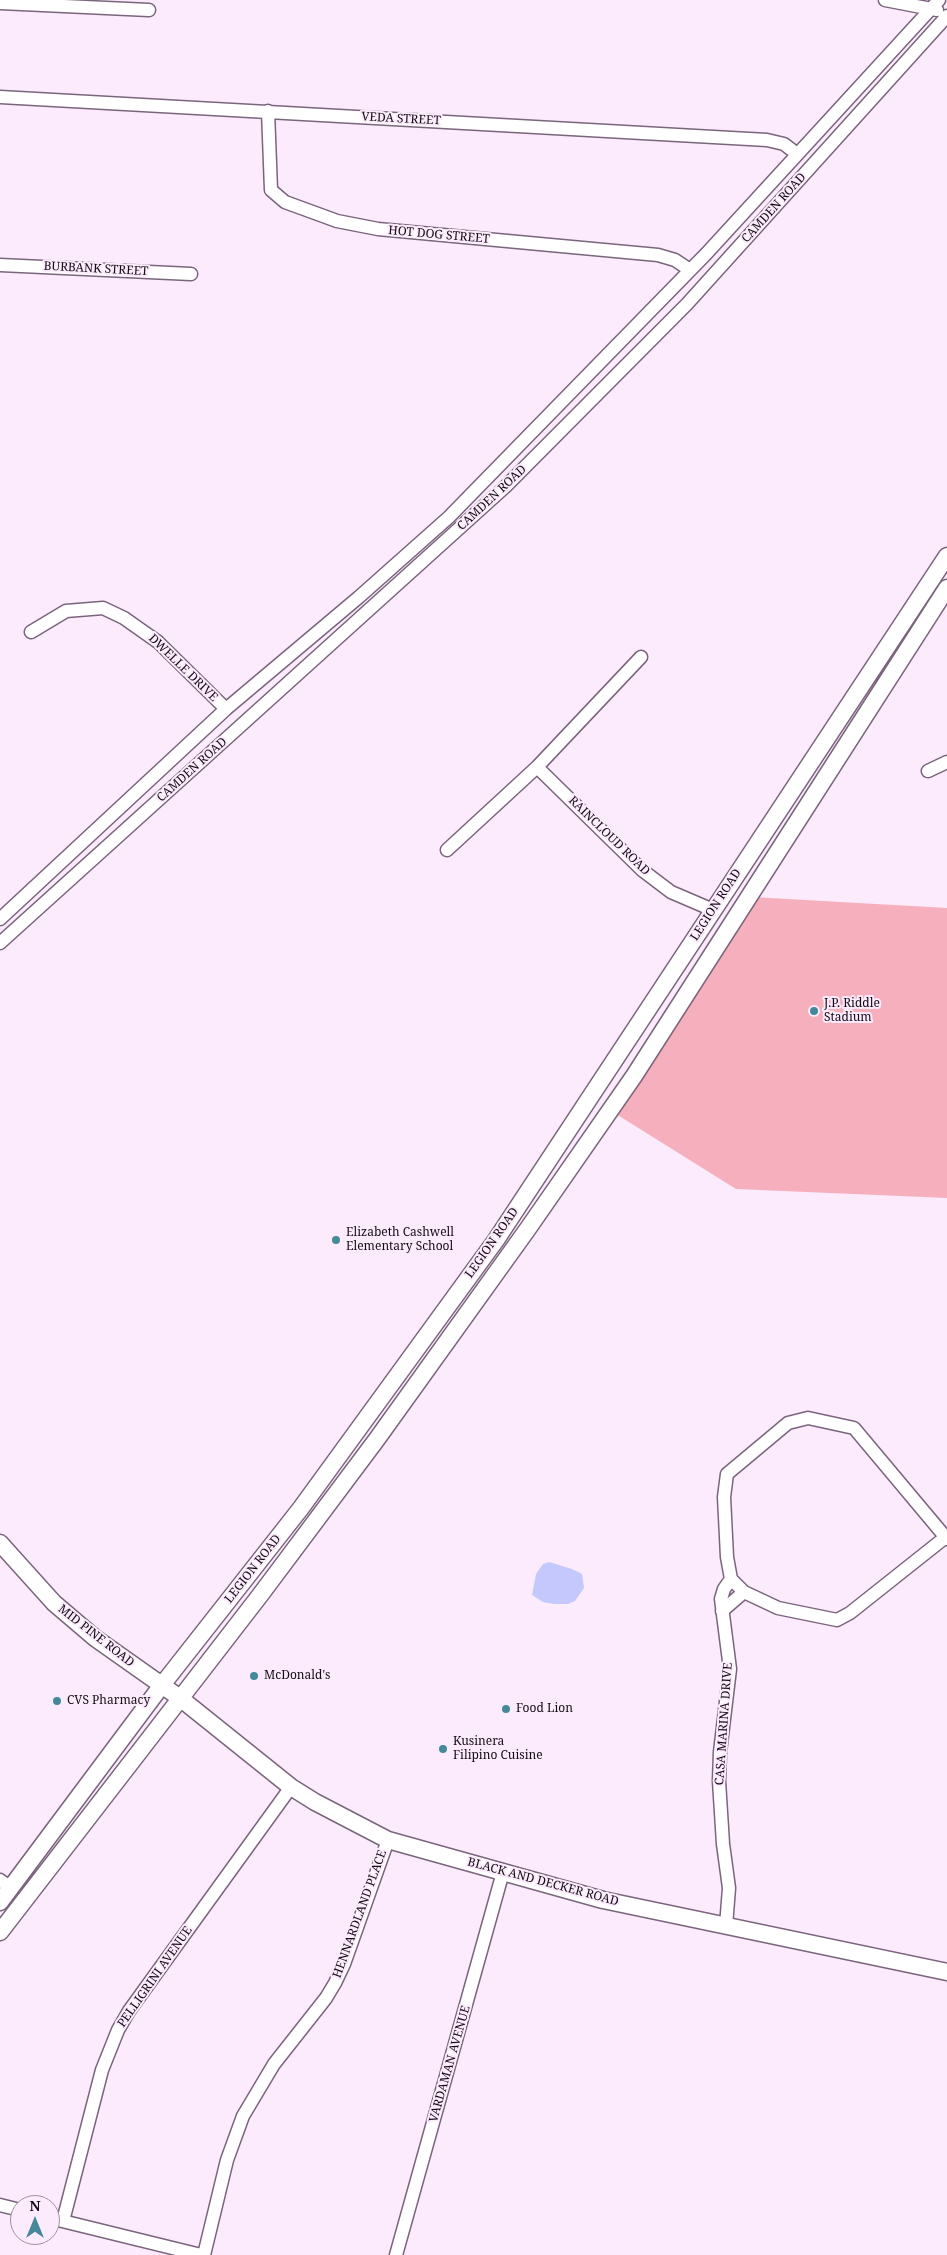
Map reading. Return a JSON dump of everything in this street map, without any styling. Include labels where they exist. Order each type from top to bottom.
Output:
[{"type":"main road","points":[[859,724],[861,709],[940,578],[943,563]]},
{"type":"main road","name":"LEGION ROAD","points":[[0,1902],[5,1884],[301,1508],[504,1228],[943,563]]},
{"type":"main road","name":"LEGION ROAD","points":[[0,1932],[287,1559],[367,1452],[527,1230],[635,1074],[947,588]]},
{"type":"main road","points":[[729,925],[723,919],[723,914],[792,804],[795,795],[795,785]]},
{"type":"main road","points":[[527,1230],[521,1226],[521,1223],[596,1104],[608,1070]]},
{"type":"main road","points":[[433,1361],[441,1339],[510,1239],[510,1232],[504,1228]]},
{"type":"main road","points":[[367,1452],[364,1441],[398,1391],[401,1370]]},
{"type":"main road","points":[[287,1559],[304,1524],[354,1451],[349,1442]]},
{"type":"main road","name":"MID PINE ROAD","points":[[0,1543],[33,1580],[73,1620],[180,1698]]},
{"type":"main road","name":"BLACK AND DECKER ROAD","points":[[180,1698],[291,1787],[323,1807],[388,1840],[603,1900],[947,1972]]},
{"type":"street","points":[[885,0],[935,4],[947,12]]},
{"type":"street","points":[[0,3],[109,4],[149,10]]},
{"type":"street","name":"CAMDEN ROAD","points":[[0,919],[226,709],[449,517],[690,270],[935,4]]},
{"type":"street","name":"CAMDEN ROAD","points":[[0,943],[506,486],[687,304],[947,16]]},
{"type":"street","name":"VEDA STREET","points":[[0,97],[768,140],[784,144],[797,154]]},
{"type":"street","name":"HOT DOG STREET","points":[[268,111],[270,190],[285,202],[337,221],[378,229],[658,255],[675,260],[690,270]]},
{"type":"street","name":"BURBANK STREET","points":[[0,265],[191,274]]},
{"type":"street","name":"DWELLE DRIVE","points":[[31,632],[66,611],[104,608],[124,618],[158,642],[226,709]]},
{"type":"street","points":[[447,850],[537,768],[641,658]]},
{"type":"street","points":[[928,771],[947,762]]},
{"type":"street","name":"RAINCLOUD ROAD","points":[[537,768],[642,870],[671,892],[713,910]]},
{"type":"street","points":[[728,1584],[778,1608],[837,1620],[850,1614],[946,1537],[854,1428],[808,1418],[788,1423],[727,1474],[724,1497],[728,1584],[734,1602]]},
{"type":"street","name":"CASA MARINA DRIVE","points":[[726,1926],[729,1888],[723,1844],[719,1781],[720,1752],[730,1669],[721,1599],[728,1584]]},
{"type":"street","points":[[722,1611],[744,1592]]},
{"type":"street","name":"PELLIGRINI AVENUE","points":[[60,2206],[102,2070],[118,2030],[129,2011],[291,1787]]},
{"type":"street","name":"HENNARDLAND PLACE","points":[[203,2255],[226,2160],[243,2116],[274,2064],[326,1998],[335,1983],[388,1840]]},
{"type":"street","name":"VARDAMAN AVENUE","points":[[396,2255],[503,1872]]},
{"type":"street","points":[[60,2220],[203,2255]]},
{"type":"shaded area","name":"J.P. Riddle Stadium","points":[[752,897],[947,908],[947,1198],[736,1189],[616,1114]]},
{"type":"water","points":[[549,1562],[582,1574],[584,1588],[575,1601],[568,1604],[554,1604],[543,1602],[532,1595],[536,1574],[543,1564]]},
{"type":"place","name":"J.P. Riddle Stadium","points":[[814,1011]]},
{"type":"place","name":"Elizabeth Cashwell Elementary School","points":[[336,1240]]},
{"type":"place","name":"McDonald's","points":[[254,1676]]},
{"type":"place","name":"CVS Pharmacy","points":[[57,1701]]},
{"type":"place","name":"Food Lion","points":[[506,1709]]},
{"type":"place","name":"Kusinera Filipino Cuisine","points":[[443,1749]]}]
